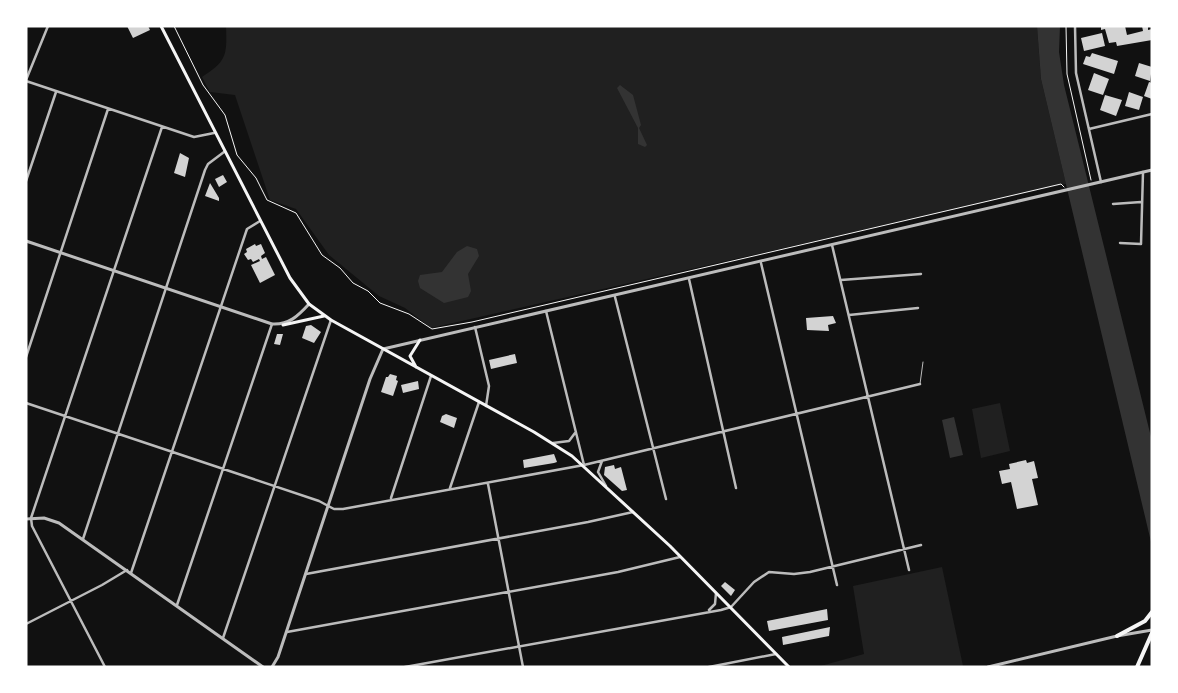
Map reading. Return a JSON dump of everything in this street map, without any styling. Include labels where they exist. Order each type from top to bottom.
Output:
[{"type":"main road","points":[[161,26],[214,133],[290,278],[309,304],[331,320],[553,443],[584,465],[716,592],[789,667]]},
{"type":"main road","points":[[283,325],[324,316]]},
{"type":"main road","points":[[416,368],[410,356],[420,340]]},
{"type":"main road","points":[[1117,636],[1145,621],[1152,612]]},
{"type":"main road","points":[[1137,667],[1152,632]]},
{"type":"street","points":[[48,26],[26,80],[108,110],[198,138],[214,133]]},
{"type":"street","points":[[1075,26],[1076,74],[1101,182]]},
{"type":"street","points":[[26,181],[56,92]]},
{"type":"street","points":[[26,357],[108,110]]},
{"type":"street","points":[[1089,129],[1152,114]]},
{"type":"street","points":[[105,667],[28,519],[162,127]]},
{"type":"street","points":[[82,539],[168,288],[205,170],[208,164],[224,152]]},
{"type":"street","points":[[272,667],[278,657],[370,379],[383,349],[615,297],[1152,170]]},
{"type":"street","points":[[1120,243],[1140,244],[1143,172]]},
{"type":"street","points":[[1113,204],[1141,202]]},
{"type":"street","points":[[131,573],[247,229],[260,221]]},
{"type":"street","points":[[26,241],[272,324],[283,325],[297,316],[309,304]]},
{"type":"street","points":[[832,245],[909,570]]},
{"type":"street","points":[[761,263],[837,585]]},
{"type":"street","points":[[841,280],[920,274]]},
{"type":"street","points":[[689,279],[725,431],[736,488]]},
{"type":"street","points":[[615,297],[666,499]]},
{"type":"street","points":[[849,314],[918,308]]},
{"type":"street","points":[[546,312],[584,465]]},
{"type":"street","points":[[223,638],[331,320]]},
{"type":"street","points":[[177,605],[272,324]]},
{"type":"street","points":[[475,327],[489,386],[486,406]]},
{"type":"street","points":[[391,499],[431,376]]},
{"type":"street","points":[[26,403],[223,468],[328,506],[343,509],[584,465],[920,384]]},
{"type":"street","points":[[450,489],[479,402]]},
{"type":"street","points":[[553,443],[569,441],[575,433]]},
{"type":"street","points":[[602,461],[598,472],[607,487]]},
{"type":"street","points":[[488,484],[523,667]]},
{"type":"street","points":[[306,574],[633,512]]},
{"type":"street","points":[[28,519],[54,521],[264,667]]},
{"type":"street","points":[[405,667],[519,644],[731,607],[761,577],[769,572],[794,574],[921,545]]},
{"type":"street","points":[[286,632],[618,572],[680,557]]},
{"type":"street","points":[[26,624],[127,570]]},
{"type":"street","points":[[708,612],[715,604],[716,592]]},
{"type":"street","points":[[988,667],[1117,636],[1152,632]]},
{"type":"street","points":[[709,667],[776,654]]},
{"type":"lane","points":[[920,384],[923,362]]},
{"type":"path","points":[[174,26],[203,85],[226,115],[237,155],[256,178],[268,200],[296,213],[322,255],[340,268],[353,283],[368,291],[380,303],[409,314],[432,329],[465,324],[1061,184],[1066,190]]},
{"type":"path","points":[[1066,26],[1065,52],[1068,79],[1092,184]]},
{"type":"shaded area","points":[[226,26],[1037,26],[1041,79],[1066,184],[431,328],[405,308],[379,296],[329,255],[296,209],[270,200],[235,95],[210,92],[202,77],[216,66],[224,56]]},
{"type":"shaded area","points":[[1037,26],[1060,26],[1059,52],[1064,85],[1152,441],[1152,546],[1041,79]]},
{"type":"shaded area","points":[[620,85],[633,95],[641,125],[639,128],[647,145],[645,147],[638,144],[638,128],[617,88]]},
{"type":"shaded area","points":[[467,246],[477,249],[479,256],[468,274],[471,291],[468,297],[444,303],[420,288],[418,281],[420,275],[442,272],[457,252]]},
{"type":"shaded area","points":[[1000,403],[1010,451],[981,458],[972,409]]},
{"type":"shaded area","points":[[954,417],[963,455],[950,458],[942,420]]},
{"type":"shaded area","points":[[942,567],[963,666],[817,667],[864,654],[853,586]]},
{"type":"building","points":[[127,26],[148,26],[150,30],[133,38]]},
{"type":"building","points":[[1101,26],[1125,26],[1127,35],[1143,31],[1142,26],[1148,26],[1148,30],[1152,29],[1152,40],[1117,46],[1116,42],[1109,43],[1105,29],[1101,30]]},
{"type":"building","points":[[1102,33],[1105,46],[1084,51],[1081,38]]},
{"type":"building","points":[[1092,53],[1118,61],[1114,74],[1083,64],[1086,56],[1090,57]]},
{"type":"building","points":[[1139,63],[1152,67],[1150,81],[1135,76]]},
{"type":"building","points":[[1094,73],[1109,79],[1103,95],[1088,90]]},
{"type":"building","points":[[1149,82],[1152,83],[1152,99],[1144,96]]},
{"type":"building","points":[[1129,92],[1143,97],[1139,110],[1125,106]]},
{"type":"building","points":[[1105,95],[1122,100],[1116,116],[1100,110]]},
{"type":"building","points":[[180,153],[189,158],[185,177],[174,173]]},
{"type":"building","points":[[223,175],[227,182],[219,187],[215,179]]},
{"type":"building","points":[[210,183],[219,198],[219,201],[205,196]]},
{"type":"building","points":[[255,244],[256,246],[261,244],[265,253],[261,256],[262,259],[266,257],[275,275],[260,283],[251,265],[260,261],[259,259],[253,262],[251,259],[248,260],[244,254],[247,252],[246,249]]},
{"type":"building","points":[[833,316],[836,323],[828,325],[829,331],[807,330],[806,318]]},
{"type":"building","points":[[311,325],[321,332],[314,343],[302,338],[306,326]]},
{"type":"building","points":[[277,334],[283,334],[280,345],[274,344]]},
{"type":"building","points":[[515,354],[517,363],[491,369],[489,360]]},
{"type":"building","points":[[390,374],[397,376],[396,380],[398,381],[393,396],[381,392],[386,377]]},
{"type":"building","points":[[418,381],[419,389],[403,393],[401,385]]},
{"type":"building","points":[[446,414],[457,418],[454,428],[440,422],[442,416]]},
{"type":"building","points":[[554,454],[557,462],[524,468],[523,460]]},
{"type":"building","points":[[1026,460],[1027,463],[1034,461],[1038,478],[1032,479],[1038,505],[1017,509],[1011,482],[1002,484],[999,471],[1010,469],[1009,464]]},
{"type":"building","points":[[614,465],[615,469],[621,467],[627,490],[622,491],[604,475],[605,467]]},
{"type":"building","points":[[725,582],[735,590],[731,596],[721,586]]},
{"type":"building","points":[[827,609],[828,620],[769,631],[767,621]]},
{"type":"building","points":[[830,627],[829,636],[783,645],[782,637]]}]
